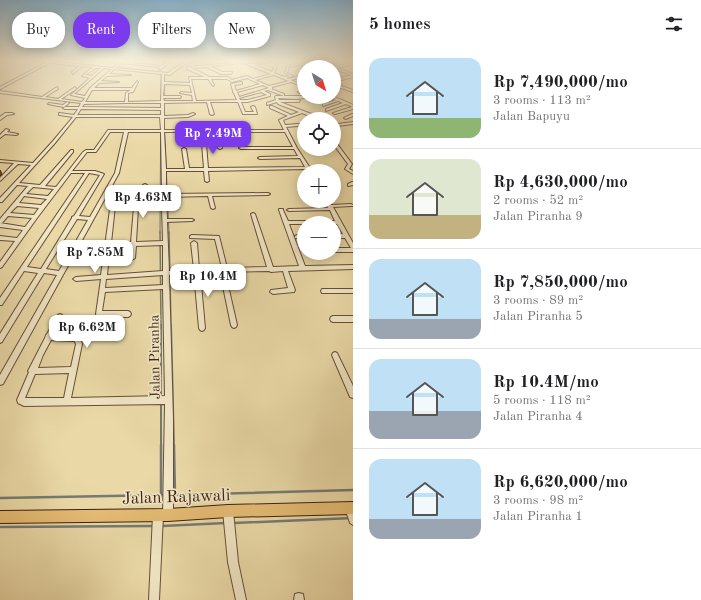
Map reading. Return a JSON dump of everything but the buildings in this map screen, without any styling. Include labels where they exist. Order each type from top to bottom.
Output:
[{"type":"main road","name":"Jalan Rajawali","points":[[0,517],[163,515],[228,511],[352,508]]},
{"type":"street","points":[[33,101],[55,89]]},
{"type":"street","points":[[59,99],[72,89]]},
{"type":"street","points":[[65,100],[79,89]]},
{"type":"street","points":[[0,201],[3,195],[16,184],[54,142],[75,116],[93,89]]},
{"type":"street","points":[[126,102],[128,93],[132,92],[133,89]]},
{"type":"street","name":"Jalan Piranha","points":[[154,600],[163,515],[168,400],[163,89]]},
{"type":"street","points":[[192,89],[195,102]]},
{"type":"street","points":[[233,89],[244,114],[256,113],[252,107]]},
{"type":"street","points":[[234,92],[245,89]]},
{"type":"street","points":[[0,92],[84,102],[162,103],[208,102],[238,99],[267,89]]},
{"type":"street","points":[[271,89],[297,99]]},
{"type":"street","points":[[262,91],[269,95],[268,96]]},
{"type":"street","points":[[162,97],[193,94]]},
{"type":"street","points":[[72,95],[87,97]]},
{"type":"street","points":[[143,103],[146,95]]},
{"type":"street","points":[[238,99],[248,101],[268,96]]},
{"type":"street","points":[[263,100],[268,98],[268,96]]},
{"type":"street","points":[[286,96],[276,97],[279,103],[302,112]]},
{"type":"street","points":[[100,102],[102,97]]},
{"type":"street","points":[[112,102],[113,97]]},
{"type":"street","points":[[42,103],[49,98]]},
{"type":"street","points":[[291,116],[270,106],[279,101],[297,100]]},
{"type":"street","points":[[49,104],[65,106],[70,101]]},
{"type":"street","points":[[341,101],[353,107]]},
{"type":"street","points":[[208,102],[212,114]]},
{"type":"street","points":[[327,110],[346,103]]},
{"type":"street","points":[[338,112],[353,107]]},
{"type":"street","points":[[65,108],[162,109]]},
{"type":"street","points":[[0,118],[6,114],[12,114]]},
{"type":"street","points":[[60,114],[75,116],[162,117],[188,116],[192,114]]},
{"type":"street","points":[[297,114],[282,119],[295,148],[305,164]]},
{"type":"street","points":[[346,118],[353,115]]},
{"type":"street","points":[[136,123],[138,116]]},
{"type":"street","points":[[341,124],[353,123]]},
{"type":"street","points":[[285,126],[297,125]]},
{"type":"street","points":[[0,266],[26,228],[86,151],[95,151],[109,131],[287,131]]},
{"type":"street","points":[[202,131],[207,181]]},
{"type":"street","points":[[218,131],[220,148]]},
{"type":"street","points":[[0,382],[118,170],[126,132]]},
{"type":"street","points":[[184,132],[185,144]]},
{"type":"street","points":[[3,134],[16,134]]},
{"type":"street","points":[[241,148],[295,148]]},
{"type":"street","points":[[256,148],[264,168]]},
{"type":"street","points":[[184,149],[187,170]]},
{"type":"street","points":[[42,186],[72,151]]},
{"type":"street","points":[[341,152],[350,164],[347,170],[353,173]]},
{"type":"street","points":[[260,158],[302,158]]},
{"type":"street","points":[[0,161],[34,164]]},
{"type":"street","points":[[0,180],[18,162]]},
{"type":"street","points":[[164,170],[264,168],[297,170]]},
{"type":"street","points":[[0,171],[8,172]]},
{"type":"street","points":[[0,340],[102,174],[91,172],[70,172]]},
{"type":"street","points":[[0,303],[86,173]]},
{"type":"street","points":[[16,184],[58,188]]},
{"type":"street","points":[[145,195],[146,185]]},
{"type":"street","points":[[0,222],[31,186]]},
{"type":"street","points":[[90,193],[114,196],[268,194]]},
{"type":"street","points":[[23,195],[50,198]]},
{"type":"street","points":[[210,195],[213,208]]},
{"type":"street","points":[[114,196],[99,314],[128,314]]},
{"type":"street","points":[[15,204],[43,207]]},
{"type":"street","points":[[341,205],[351,205]]},
{"type":"street","points":[[132,258],[136,207],[164,206]]},
{"type":"street","points":[[289,210],[305,208]]},
{"type":"street","points":[[281,210],[303,269]]},
{"type":"street","points":[[7,214],[35,217]]},
{"type":"street","points":[[253,214],[271,270]]},
{"type":"street","points":[[74,218],[91,219]]},
{"type":"street","points":[[165,221],[192,220]]},
{"type":"street","points":[[286,223],[297,223]]},
{"type":"street","points":[[0,225],[26,228]]},
{"type":"street","points":[[341,227],[353,249],[341,250]]},
{"type":"street","points":[[341,236],[346,236]]},
{"type":"street","points":[[192,237],[217,238],[234,325]]},
{"type":"street","points":[[0,238],[18,240]]},
{"type":"street","points":[[194,243],[202,328]]},
{"type":"street","points":[[108,245],[165,244]]},
{"type":"street","points":[[76,279],[166,272],[353,267]]},
{"type":"street","points":[[23,268],[61,273]]},
{"type":"street","points":[[273,292],[292,290],[285,270]]},
{"type":"street","points":[[102,290],[166,287]]},
{"type":"street","points":[[324,291],[353,291]]},
{"type":"street","points":[[60,317],[48,337],[32,371],[21,400],[24,402],[168,400]]},
{"type":"street","points":[[333,318],[353,319]]},
{"type":"street","points":[[48,337],[75,338],[78,340],[79,344],[67,401]]},
{"type":"street","points":[[335,355],[351,382],[353,394]]},
{"type":"street","points":[[32,371],[73,370]]},
{"type":"street","points":[[352,508],[353,520]]},
{"type":"street","points":[[228,511],[233,562],[241,600]]},
{"type":"waterway","points":[[160,232],[161,89]]},
{"type":"waterway","points":[[165,89],[164,117],[169,233]]},
{"type":"waterway","points":[[160,232],[161,326]]},
{"type":"waterway","points":[[169,232],[171,326]]},
{"type":"waterway","points":[[171,325],[174,446]]},
{"type":"waterway","points":[[161,326],[161,397]]},
{"type":"waterway","points":[[161,403],[161,495]]},
{"type":"waterway","points":[[174,445],[175,495]]},
{"type":"waterway","points":[[175,495],[353,490]]},
{"type":"waterway","points":[[0,498],[161,495]]},
{"type":"waterway","points":[[161,495],[165,495]]},
{"type":"waterway","points":[[234,523],[353,518]]},
{"type":"waterway","points":[[162,526],[226,523]]},
{"type":"waterway","points":[[0,527],[154,526]]}]
